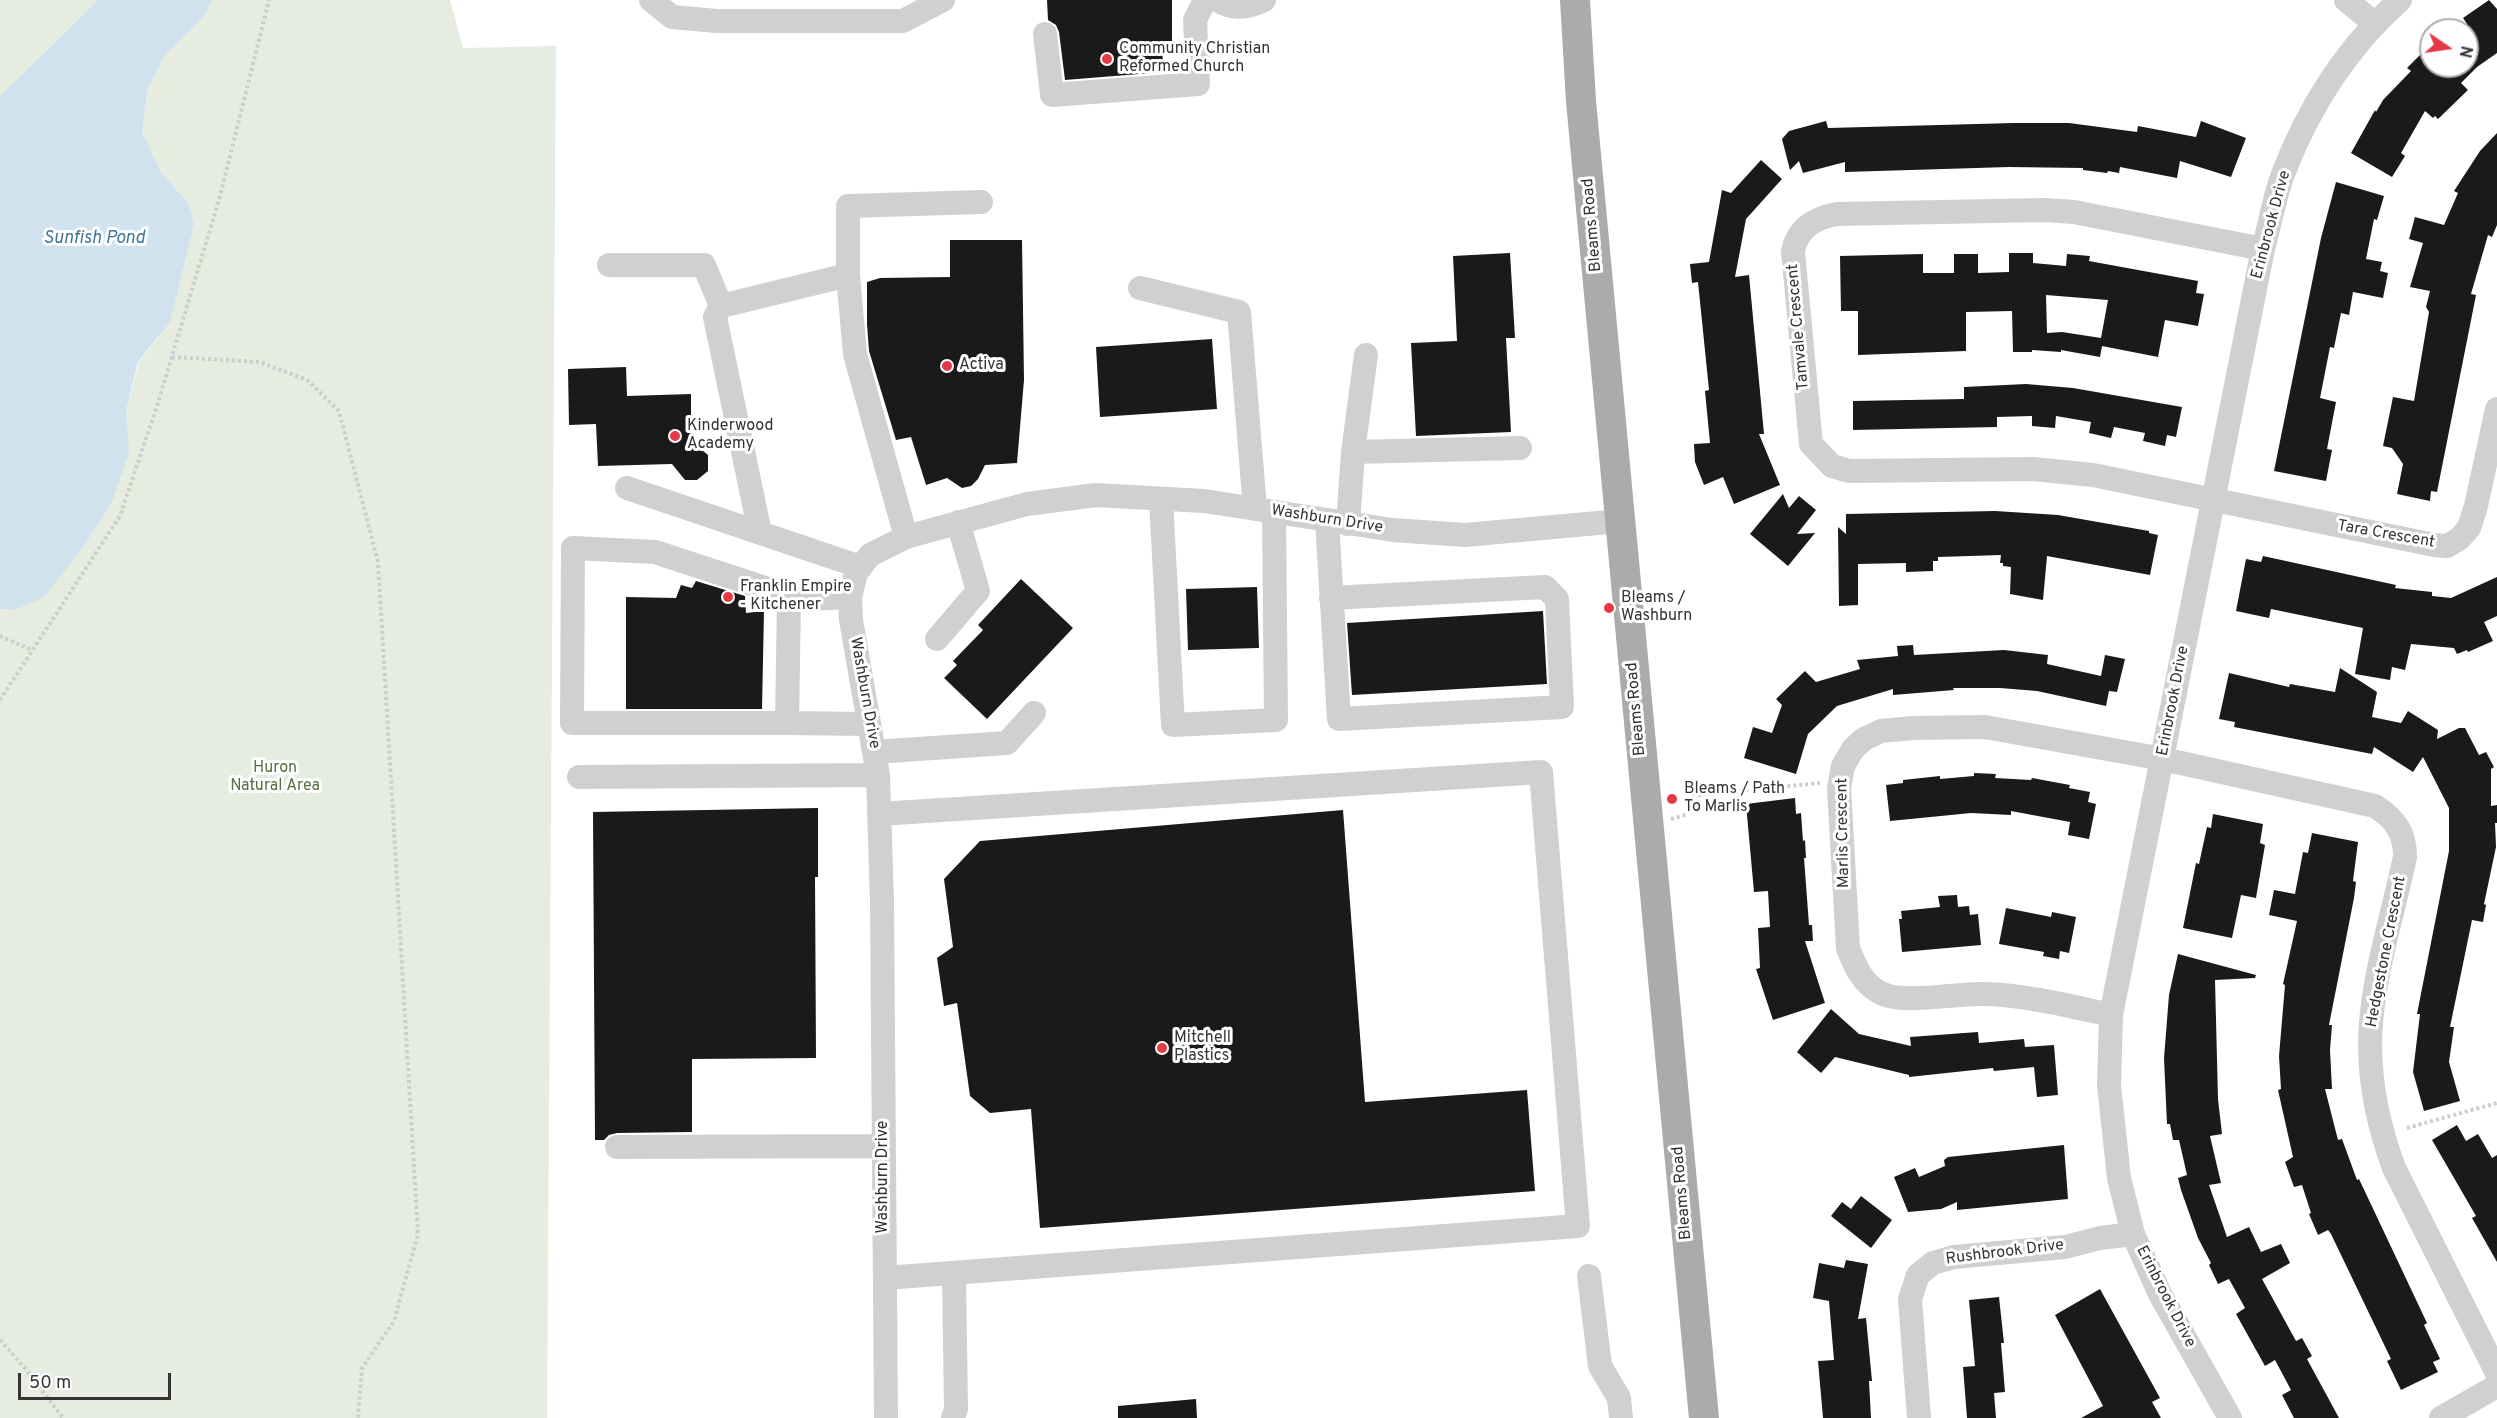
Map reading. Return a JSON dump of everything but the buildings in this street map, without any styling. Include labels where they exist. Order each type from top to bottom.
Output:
[{"type":"main road","name":"Bleams Road","points":[[1575,0],[1581,101],[1704,1418]]},
{"type":"street","points":[[651,0],[672,17],[717,21],[903,21],[943,0]]},
{"type":"street","points":[[1045,34],[1052,95],[1198,84],[1195,20],[1205,0]]},
{"type":"street","points":[[1217,0],[1233,7],[1244,7],[1264,0]]},
{"type":"street","points":[[2346,0],[2374,23]]},
{"type":"street","name":"Erinbrook Drive","points":[[2230,1418],[2160,1294],[2133,1234],[2119,1178],[2109,1085],[2112,1015],[2263,249],[2283,176],[2302,131],[2332,77],[2374,23],[2400,0]]},
{"type":"street","points":[[906,537],[855,354],[848,274],[848,206],[981,202]]},
{"type":"street","name":"Tamvale Crescent","points":[[2213,501],[2093,475],[2033,469],[1849,471],[1832,466],[1811,444],[1793,251],[1795,240],[1809,224],[1820,218],[1837,214],[2045,210],[2115,219],[2263,249]]},
{"type":"street","points":[[609,265],[704,265],[722,306]]},
{"type":"street","points":[[760,533],[715,317],[722,306],[848,274]]},
{"type":"street","points":[[1140,288],[1239,312],[1264,511],[1276,720],[1173,724],[1161,499]]},
{"type":"street","points":[[1331,598],[1545,587],[1557,599],[1562,707],[1339,719],[1331,598],[1337,522],[1353,452],[1366,356]]},
{"type":"street","name":"Tara Crescent","points":[[2213,501],[2447,546],[2459,539],[2469,528],[2497,409]]},
{"type":"street","points":[[1353,452],[1520,448]]},
{"type":"street","points":[[627,488],[861,567]]},
{"type":"street","name":"Washburn Drive","points":[[886,1418],[878,775],[851,620],[850,597],[856,573],[870,555],[906,537],[958,522],[1027,504],[1096,495],[1204,501],[1393,530],[1465,535],[1620,521]]},
{"type":"street","points":[[937,639],[978,591],[958,522]]},
{"type":"street","points":[[850,597],[789,600],[768,589],[655,552],[573,549],[572,723],[869,724]]},
{"type":"street","points":[[787,723],[789,600]]},
{"type":"street","points":[[874,752],[1007,743],[1034,713]]},
{"type":"street","name":"Marlis Crescent","points":[[2112,1015],[2017,997],[1984,994],[1901,998],[1884,995],[1870,986],[1857,970],[1848,948],[1839,788],[1843,766],[1853,749],[1864,739],[1881,730],[1913,728],[1985,727],[2163,759]]},
{"type":"street","name":"Hedgestone Crescent","points":[[2163,759],[2375,806],[2386,813],[2399,827],[2405,842],[2405,857],[2371,1024],[2371,1065],[2376,1107],[2394,1168],[2497,1373]]},
{"type":"street","points":[[879,814],[1541,772],[1578,1226],[885,1278]]},
{"type":"street","points":[[579,777],[878,775]]},
{"type":"street","points":[[616,1147],[884,1146]]},
{"type":"street","name":"Rushbrook Drive","points":[[1919,1418],[1910,1299],[1918,1275],[1933,1263],[1954,1257],[2065,1247],[2133,1234]]},
{"type":"street","points":[[953,1418],[956,1409],[954,1274]]},
{"type":"street","points":[[1589,1276],[1600,1366],[1619,1398],[1621,1418]]},
{"type":"street","points":[[2441,1418],[2497,1386]]},
{"type":"path","points":[[0,699],[120,516],[172,357],[220,196],[270,0]]},
{"type":"path","points":[[172,357],[260,362],[307,380],[339,411],[378,562],[418,1234],[394,1321],[362,1368],[358,1418]]},
{"type":"path","points":[[0,636],[32,650]]},
{"type":"path","points":[[1692,796],[1821,783]]},
{"type":"path","points":[[2407,1128],[2497,1103]]},
{"type":"path","points":[[0,1340],[25,1368],[63,1418]]},
{"type":"green space","points":[[0,0],[98,0],[0,96]]},
{"type":"green space","name":"Huron Natural Area","points":[[213,0],[450,0],[463,48],[556,46],[547,1418],[0,1418],[0,609],[15,610],[127,430],[126,411],[139,362],[159,337],[188,203],[161,172],[142,132],[147,91],[165,55],[202,18]]},
{"type":"water","name":"Sunfish Pond","points":[[98,0],[213,0],[202,18],[165,55],[147,91],[142,132],[161,172],[188,203],[194,224],[170,322],[138,362],[126,411],[129,452],[112,502],[83,547],[44,597],[15,610],[0,609],[0,96]]},
{"type":"place","name":"Community Christian Reformed Church","points":[[1107,59]]},
{"type":"place","name":"Activa","points":[[947,366]]},
{"type":"place","name":"Kinderwood Academy","points":[[675,436]]},
{"type":"place","name":"Franklin Empire - Kitchener","points":[[728,597]]},
{"type":"place","name":"Bleams / Washburn","points":[[1609,608]]},
{"type":"place","name":"Bleams / Path To Marlis","points":[[1672,799]]},
{"type":"place","name":"Mitchell Plastics","points":[[1162,1048]]}]
